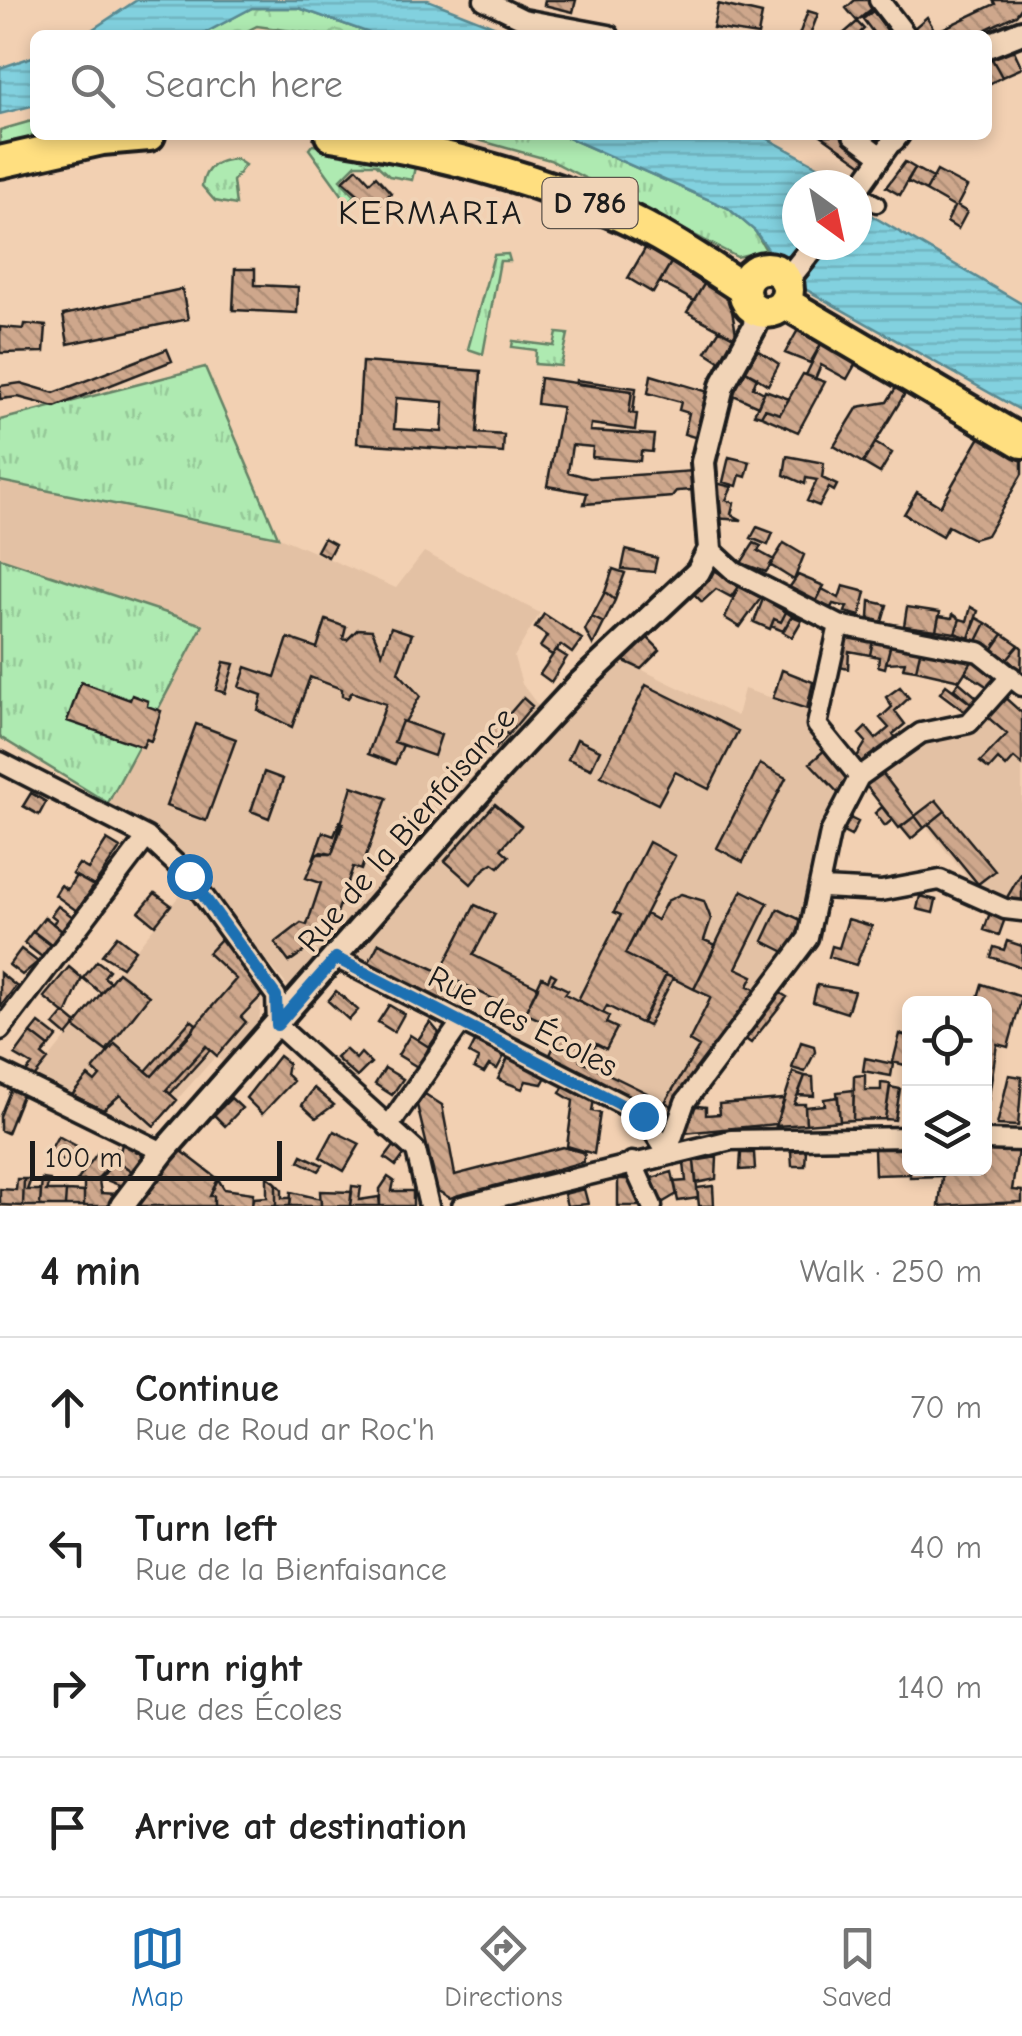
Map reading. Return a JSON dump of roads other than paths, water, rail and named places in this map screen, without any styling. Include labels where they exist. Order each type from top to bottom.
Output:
[{"type":"main road","points":[[0,162],[102,140]]},
{"type":"main road","name":"D 786","points":[[401,140],[429,142],[622,216],[770,286],[1022,442]]},
{"type":"street","points":[[484,0],[523,19],[582,30]]},
{"type":"street","points":[[880,0],[902,30]]},
{"type":"street","points":[[992,44],[1022,32]]},
{"type":"street","points":[[872,170],[890,144]]},
{"type":"street","points":[[872,201],[877,204]]},
{"type":"street","points":[[667,1153],[685,1102],[808,938],[822,888],[830,834],[859,776],[922,733],[969,723],[1017,681],[979,652],[838,625],[735,572],[710,550],[703,462],[722,386],[755,326],[770,286],[798,260]]},
{"type":"street","name":"Rue de la Bienfaisance","points":[[122,1206],[163,1152],[500,769],[579,684],[698,572],[710,550]]},
{"type":"street","points":[[838,625],[818,725],[859,776]]},
{"type":"street","points":[[0,762],[148,837],[189,876],[276,996],[277,1025],[416,1152],[429,1206]]},
{"type":"street","points":[[0,1030],[148,837]]},
{"type":"street","points":[[822,888],[881,891],[940,880],[1005,910],[1022,911]]},
{"type":"street","name":"Rue des Écoles","points":[[336,958],[643,1116],[667,1153]]},
{"type":"street","points":[[388,1127],[460,1024]]},
{"type":"street","points":[[0,1072],[163,1152]]},
{"type":"street","points":[[462,1206],[521,1199],[632,1162],[731,1140],[902,1137]]},
{"type":"street","points":[[992,1140],[1022,1142]]},
{"type":"street","points":[[632,1162],[652,1206]]},
{"type":"water","points":[[137,0],[428,0],[503,30],[361,30],[299,8],[252,8],[210,30],[92,30]]},
{"type":"water","points":[[30,58],[30,106],[0,114],[0,68]]},
{"type":"water","points":[[573,140],[770,140],[823,169],[782,170],[782,260],[872,260],[872,216],[1022,304],[1022,411],[791,281],[755,231],[728,208]]},
{"type":"district","name":"KERMARIA","points":[[431,212]]}]
